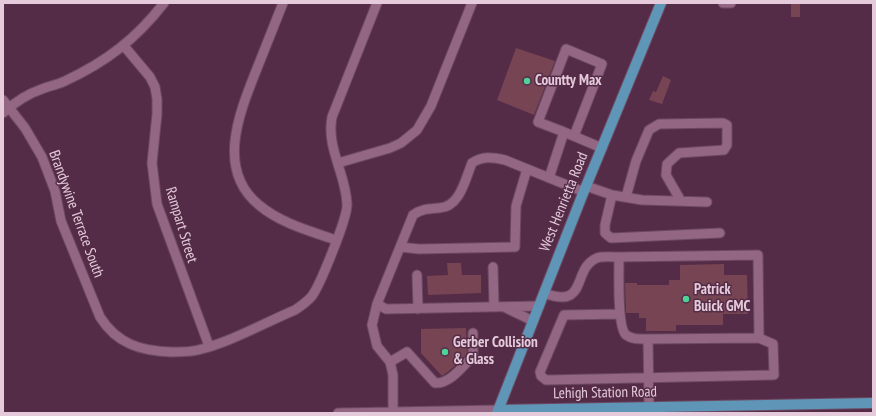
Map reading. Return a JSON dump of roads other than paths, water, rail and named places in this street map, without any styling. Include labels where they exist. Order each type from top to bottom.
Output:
[{"type":"main road","name":"West Henrietta Road","points":[[498,411],[585,189],[661,3]]},
{"type":"main road","name":"Lehigh Station Road","points":[[498,411],[591,411],[649,407],[684,410],[760,409],[873,403]]},
{"type":"street","points":[[5,107],[40,90],[84,72],[124,46],[153,18],[164,3]]},
{"type":"street","points":[[282,3],[239,116],[234,147],[237,174],[242,186],[249,196],[267,212],[289,223],[336,240]]},
{"type":"street","name":"Brandywine Terrace South","points":[[5,107],[25,128],[49,173],[61,221],[100,317],[107,328],[129,345],[142,349],[184,352],[198,350],[295,310],[304,303],[316,289],[342,227],[347,204],[330,134],[332,117],[377,3]]},
{"type":"street","points":[[338,163],[390,148],[401,143],[418,130],[431,106],[472,3]]},
{"type":"street","points":[[723,3],[731,3]]},
{"type":"street","name":"Rampart Street","points":[[124,46],[150,76],[155,87],[157,114],[152,163],[157,204],[209,346]]},
{"type":"street","points":[[574,136],[602,64],[566,50],[538,122],[602,148]]},
{"type":"street","points":[[626,198],[636,161],[649,130],[659,124],[723,123],[727,125],[727,145],[724,150],[679,153],[666,164],[666,175],[681,201]]},
{"type":"street","points":[[549,178],[564,132]]},
{"type":"street","points":[[393,412],[393,375],[390,362],[377,346],[373,332],[372,325],[377,304],[413,216],[429,208],[449,206],[456,201],[472,163],[477,159],[491,157],[585,189],[626,198],[642,200],[707,202]]},
{"type":"street","points":[[400,247],[419,249],[515,247],[516,206],[526,169]]},
{"type":"street","points":[[612,195],[605,225],[605,233],[611,238],[720,233]]},
{"type":"street","points":[[544,293],[556,298],[567,298],[573,293],[589,265],[598,258],[758,255],[759,338]]},
{"type":"street","points":[[619,257],[620,314],[620,324],[625,334],[635,339],[759,338],[773,344],[774,375],[546,380],[541,376],[540,372],[564,315],[620,314]]},
{"type":"street","points":[[493,266],[498,306]]},
{"type":"street","points":[[417,275],[418,309]]},
{"type":"street","points":[[377,304],[386,310],[539,306]]},
{"type":"street","points":[[498,306],[533,321]]},
{"type":"street","points":[[390,362],[407,352],[435,383],[440,384],[447,380],[473,356],[473,333]]},
{"type":"street","points":[[648,339],[649,407]]},
{"type":"street","name":"Lehigh Station Road","points":[[338,413],[498,411]]},
{"type":"place","name":"Countty Max","points":[[527,81]]},
{"type":"place","name":"Patrick Buick GMC","points":[[686,299]]},
{"type":"place","name":"Gerber Collision & Glass","points":[[445,352]]}]
